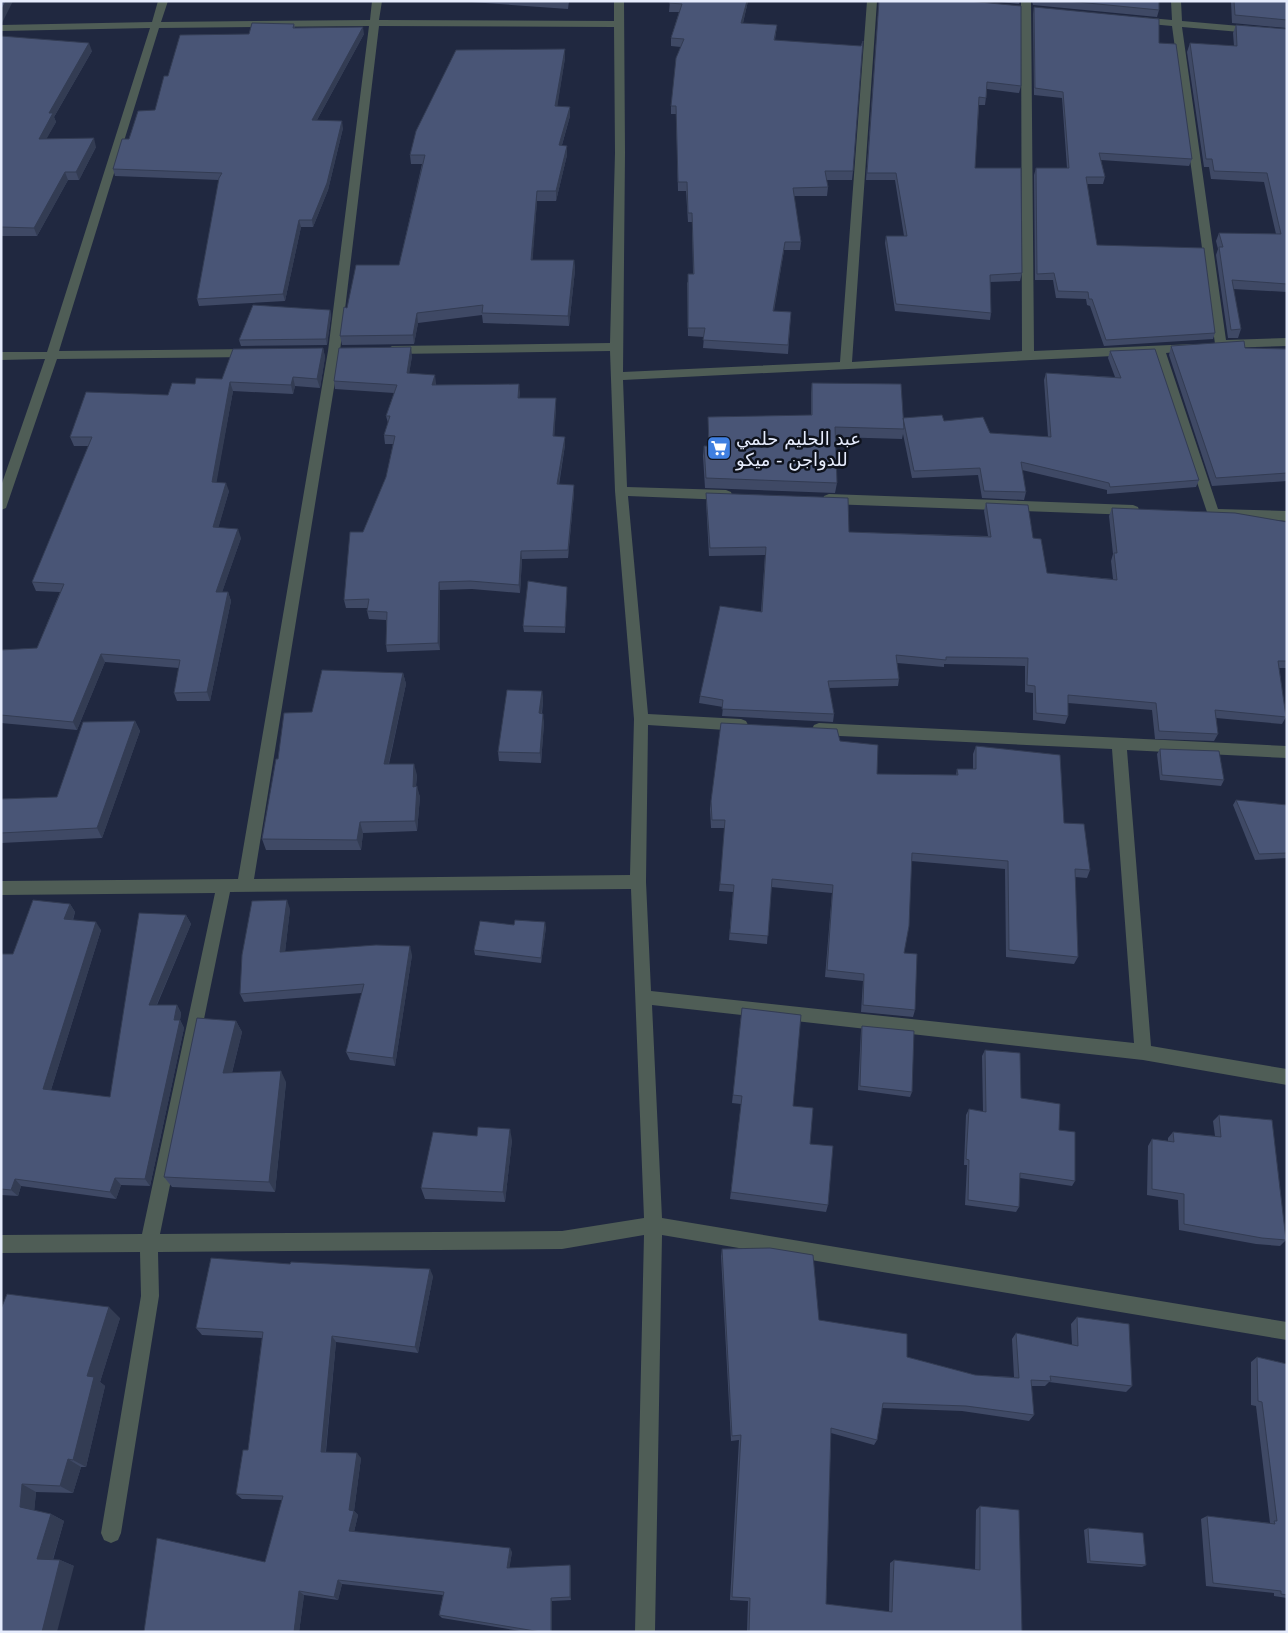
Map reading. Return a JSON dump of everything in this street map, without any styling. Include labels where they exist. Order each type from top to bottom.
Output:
[{"type":"street","points":[[1,504],[52,356],[163,1]]},
{"type":"street","points":[[245,886],[334,351],[377,1]]},
{"type":"street","points":[[619,1],[616,347],[621,491],[641,719],[638,882],[653,1225],[646,1632]]},
{"type":"street","points":[[846,366],[872,1]]},
{"type":"street","points":[[1176,1],[1212,345]]},
{"type":"street","points":[[1026,8],[1028,355]]},
{"type":"street","points":[[1130,19],[1287,33]]},
{"type":"street","points":[[1,28],[373,22],[620,24]]},
{"type":"street","points":[[617,376],[846,366],[1287,342]]},
{"type":"street","points":[[383,350],[616,347]]},
{"type":"street","points":[[1159,350],[1208,512],[1287,516]]},
{"type":"street","points":[[1,356],[266,352]]},
{"type":"street","points":[[621,491],[739,495]]},
{"type":"street","points":[[818,498],[1144,510]]},
{"type":"street","points":[[641,719],[760,726]]},
{"type":"street","points":[[800,728],[1287,752]]},
{"type":"street","points":[[1119,745],[1143,1052]]},
{"type":"street","points":[[1,888],[638,882]]},
{"type":"street","points":[[111,1533],[148,1305],[149,1242],[224,886]]},
{"type":"street","points":[[642,997],[1143,1052],[1287,1077]]},
{"type":"street","points":[[1,1244],[562,1240],[653,1225],[1287,1331]]},
{"type":"building","points":[[1,1],[6,1],[1,11]]},
{"type":"building","points":[[670,1],[747,1],[741,23],[777,25],[774,40],[861,46],[863,41],[853,171],[825,171],[828,187],[793,188],[801,242],[785,242],[773,311],[791,312],[788,345],[703,340],[705,328],[688,328],[688,274],[694,274],[692,213],[688,213],[687,182],[678,182],[676,106],[671,106],[676,58],[684,39],[671,38],[682,4],[669,3]]},
{"type":"building","points":[[879,1],[969,1],[1021,6],[1021,86],[987,82],[986,98],[979,97],[975,168],[1021,168],[1022,273],[990,275],[991,313],[896,304],[886,236],[907,236],[896,173],[867,173]]},
{"type":"building","points":[[1067,1],[1159,1],[1159,10]]},
{"type":"building","points":[[1234,1],[1287,1],[1287,20],[1235,15]]},
{"type":"building","points":[[1034,7],[1159,19],[1159,43],[1176,44],[1192,159],[1099,153],[1105,177],[1086,177],[1097,245],[1204,248],[1215,333],[1106,340],[1092,299],[1089,299],[1088,292],[1058,291],[1054,273],[1037,274],[1036,168],[1069,168],[1063,92],[1035,88]]},
{"type":"building","points":[[252,23],[294,24],[293,28],[363,27],[312,120],[342,121],[327,183],[312,220],[299,220],[283,294],[197,299],[219,178],[222,173],[113,169],[122,139],[129,139],[138,111],[155,110],[164,76],[168,76],[180,35],[249,34]]},
{"type":"building","points":[[1236,25],[1287,29],[1287,284],[1232,280],[1241,329],[1231,330],[1219,247],[1223,247],[1219,233],[1281,234],[1267,173],[1214,171],[1212,159],[1206,159],[1190,43],[1237,46]]},
{"type":"building","points":[[1,36],[89,43],[49,113],[53,113],[39,139],[94,138],[76,172],[65,172],[34,228],[1,227]]},
{"type":"building","points":[[565,49],[555,106],[570,107],[559,145],[567,146],[556,191],[537,191],[531,260],[574,260],[568,316],[482,313],[483,305],[417,313],[413,335],[340,336],[344,307],[347,308],[356,265],[399,265],[425,155],[410,155],[416,131],[456,50]]},
{"type":"building","points":[[253,305],[330,310],[326,339],[239,340]]},
{"type":"building","points":[[1244,341],[1245,348],[1287,349],[1287,473],[1216,478],[1171,346]]},
{"type":"building","points":[[411,347],[407,373],[435,375],[432,385],[519,384],[518,398],[556,398],[553,436],[565,437],[557,484],[574,485],[568,550],[521,551],[519,585],[470,581],[439,582],[438,643],[386,645],[387,612],[367,611],[369,599],[344,600],[350,532],[363,532],[386,477],[395,436],[384,435],[390,416],[386,416],[397,385],[334,381],[339,348]]},
{"type":"building","points":[[323,348],[317,379],[293,377],[291,385],[230,382],[212,482],[226,483],[213,527],[238,529],[216,592],[228,592],[207,692],[174,693],[180,660],[101,654],[73,722],[1,715],[1,650],[37,648],[64,584],[32,582],[92,437],[70,437],[86,392],[168,395],[172,383],[195,384],[196,378],[222,379],[233,349]]},
{"type":"building","points":[[1155,349],[1199,480],[1110,487],[1109,483],[1021,462],[1026,492],[984,491],[980,468],[914,471],[903,418],[942,415],[944,421],[983,417],[990,433],[1051,437],[1046,373],[1121,378],[1110,351]]},
{"type":"building","points":[[812,383],[901,384],[904,429],[835,427],[837,483],[706,478],[704,446],[709,446],[708,417],[812,415]]},
{"type":"building","points":[[706,493],[848,498],[849,532],[991,537],[986,503],[1028,505],[1033,538],[1041,539],[1047,573],[1117,580],[1114,553],[1117,553],[1112,508],[1235,513],[1287,522],[1287,661],[1278,661],[1286,717],[1215,710],[1218,734],[1159,731],[1156,703],[1068,695],[1068,716],[1036,713],[1035,686],[1027,685],[1028,658],[946,657],[946,660],[896,655],[899,679],[828,681],[834,714],[722,709],[723,700],[700,696],[720,606],[762,612],[766,547],[710,548]]},
{"type":"building","points":[[528,581],[567,587],[565,627],[523,626]]},
{"type":"building","points":[[322,670],[403,673],[384,764],[414,764],[413,787],[417,786],[415,821],[360,822],[357,840],[262,839],[276,759],[278,759],[284,713],[312,712]]},
{"type":"building","points":[[507,690],[542,691],[539,713],[543,714],[540,753],[498,752]]},
{"type":"building","points":[[135,721],[97,828],[1,833],[1,799],[57,797],[83,722]]},
{"type":"building","points":[[721,723],[837,729],[840,741],[878,745],[877,774],[958,775],[957,769],[976,769],[976,746],[1060,755],[1064,823],[1084,824],[1090,870],[1075,869],[1078,957],[1009,950],[1008,861],[912,853],[909,926],[904,953],[917,954],[915,1010],[863,1005],[864,974],[827,970],[833,885],[772,879],[768,936],[730,933],[734,885],[720,884],[725,820],[712,820],[711,801]]},
{"type":"building","points":[[1160,749],[1219,751],[1224,780],[1162,775]]},
{"type":"building","points":[[1236,800],[1287,805],[1287,853],[1259,854]]},
{"type":"building","points":[[33,900],[70,904],[64,919],[96,922],[43,1089],[110,1097],[139,913],[186,915],[149,1005],[177,1005],[174,1020],[180,1020],[145,1179],[115,1178],[110,1192],[15,1179],[11,1190],[1,1189],[1,954],[13,954]]},
{"type":"building","points":[[287,900],[280,952],[376,945],[410,946],[393,1058],[346,1052],[364,984],[240,994],[242,955],[252,901]]},
{"type":"building","points":[[515,920],[545,922],[541,958],[474,950],[480,921],[514,925]]},
{"type":"building","points":[[742,1008],[801,1015],[793,1106],[813,1108],[810,1144],[833,1146],[828,1205],[731,1192],[742,1096],[733,1095]]},
{"type":"building","points":[[197,1018],[236,1021],[223,1073],[281,1071],[269,1182],[164,1177]]},
{"type":"building","points":[[862,1026],[914,1031],[912,1092],[860,1086]]},
{"type":"building","points":[[985,1050],[1020,1053],[1021,1098],[1060,1104],[1059,1130],[1075,1132],[1075,1181],[1020,1173],[1019,1207],[968,1200],[969,1160],[966,1159],[969,1109],[986,1112]]},
{"type":"building","points":[[1219,1115],[1272,1120],[1286,1240],[1262,1238],[1184,1224],[1184,1194],[1152,1189],[1152,1139],[1174,1142],[1173,1132],[1221,1137]]},
{"type":"building","points":[[478,1127],[510,1129],[503,1192],[421,1188],[433,1132],[477,1136]]},
{"type":"building","points":[[770,1248],[813,1255],[819,1320],[907,1334],[907,1357],[975,1375],[1019,1378],[1016,1333],[1078,1346],[1077,1317],[1129,1324],[1132,1386],[1050,1376],[1051,1381],[1031,1380],[1034,1415],[966,1406],[883,1403],[877,1440],[831,1428],[826,1604],[892,1612],[894,1560],[980,1570],[980,1506],[1019,1510],[1022,1632],[749,1632],[750,1598],[732,1597],[741,1435],[732,1436],[722,1249]]},
{"type":"building","points":[[211,1258],[290,1264],[291,1262],[430,1269],[415,1347],[332,1336],[321,1452],[357,1453],[349,1510],[354,1511],[349,1531],[510,1548],[507,1568],[570,1565],[570,1597],[551,1598],[551,1632],[541,1632],[439,1615],[444,1592],[338,1580],[334,1597],[299,1591],[294,1632],[144,1632],[157,1538],[265,1562],[283,1496],[236,1494],[243,1450],[248,1450],[263,1332],[196,1328]]},
{"type":"building","points":[[7,1294],[109,1307],[87,1376],[94,1377],[73,1460],[68,1459],[60,1486],[22,1484],[20,1507],[51,1514],[37,1559],[60,1560],[42,1632],[1,1632],[1,1309]]},
{"type":"building","points":[[1257,1357],[1287,1364],[1287,1595],[1281,1594],[1281,1591],[1213,1583],[1207,1516],[1275,1524],[1274,1521],[1277,1521],[1262,1402],[1258,1401]]},
{"type":"building","points":[[1088,1528],[1143,1533],[1146,1565],[1090,1561]]},
{"type":"place","name":"عبد الحليم حلمي للدواجن - ميكو","points":[[719,448]]}]
